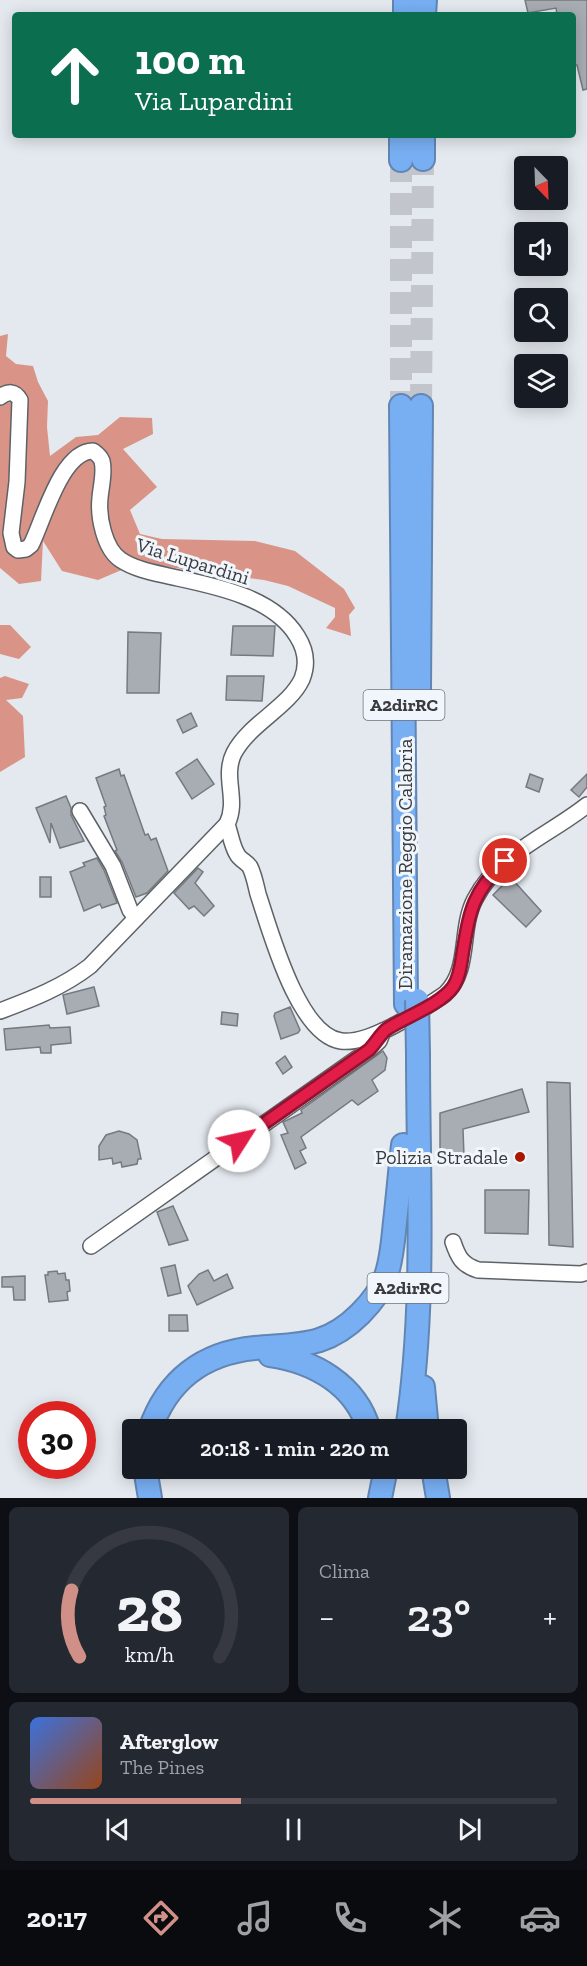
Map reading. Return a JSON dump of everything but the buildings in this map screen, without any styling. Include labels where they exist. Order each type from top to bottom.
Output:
[{"type":"highway","points":[[401,138],[401,160]]},
{"type":"highway","points":[[423,138],[423,159]]},
{"type":"highway","name":"Diramazione Reggio Calabria","points":[[409,1419],[414,1388],[419,1314],[411,1055],[411,406]]},
{"type":"highway","name":"Diramazione Reggio Calabria","points":[[395,1419],[404,1378],[408,1291],[403,1145],[411,1055]]},
{"type":"highway","points":[[155,1419],[166,1397],[184,1376],[202,1363],[232,1351],[289,1347],[324,1338],[352,1322],[366,1308],[386,1277],[391,1257],[403,1145]]},
{"type":"highway","points":[[419,1314],[425,1419]]},
{"type":"highway","points":[[232,1351],[289,1358],[309,1364],[330,1376],[350,1395],[366,1419]]},
{"type":"highway","points":[[147,1479],[150,1498]]},
{"type":"highway","points":[[375,1479],[375,1498]]},
{"type":"highway","points":[[380,1498],[384,1479]]},
{"type":"highway","points":[[396,1498],[399,1479]]},
{"type":"highway","points":[[434,1479],[438,1498]]},
{"type":"street","name":"Via Lupardini","points":[[0,397],[11,392],[15,393],[20,400],[17,482],[11,533],[14,547],[18,550],[26,549],[31,545],[47,504],[63,475],[80,454],[93,451],[102,460],[103,471],[99,501],[101,519],[108,543],[120,560],[154,573],[223,587],[279,614],[292,628],[302,645],[306,657],[306,669],[300,683],[290,696],[262,719],[234,754],[229,779],[232,813],[227,824],[238,855],[250,866],[279,959],[291,986],[300,1004],[322,1032],[340,1041],[351,1041],[383,1031],[453,987],[458,976],[473,901],[492,873],[520,849],[587,805]]},
{"type":"street","points":[[80,810],[113,866],[130,910],[136,918]]},
{"type":"street","points":[[0,1011],[73,979],[112,945],[227,824]]},
{"type":"street","points":[[91,1246],[369,1050],[379,1041],[383,1031]]},
{"type":"street","points":[[453,1242],[458,1257],[466,1267],[478,1270],[581,1274],[587,1272]]},
{"type":"shaded area","points":[[8,334],[6,356],[16,364],[33,366],[48,401],[47,427],[50,456],[76,437],[98,435],[120,417],[152,418],[153,434],[123,449],[157,487],[130,510],[140,534],[162,539],[255,541],[295,551],[344,589],[355,608],[349,615],[351,636],[326,628],[335,617],[335,608],[288,586],[264,580],[138,563],[98,580],[62,571],[43,541],[41,581],[19,584],[0,568],[0,336]]},
{"type":"shaded area","points":[[0,625],[10,625],[31,647],[19,659],[0,654]]},
{"type":"shaded area","points":[[5,676],[29,684],[22,698],[6,700],[23,716],[25,757],[0,772],[0,678]]},
{"type":"tunnel","points":[[421,406],[423,159]]},
{"type":"tunnel","points":[[401,160],[401,406]]},
{"type":"place","name":"Polizia Stradale","points":[[520,1157]]},
{"type":"route","points":[[239,1141],[369,1050],[379,1041],[383,1031],[409,1017],[453,987],[458,976],[473,901],[492,873],[505,861]]}]
